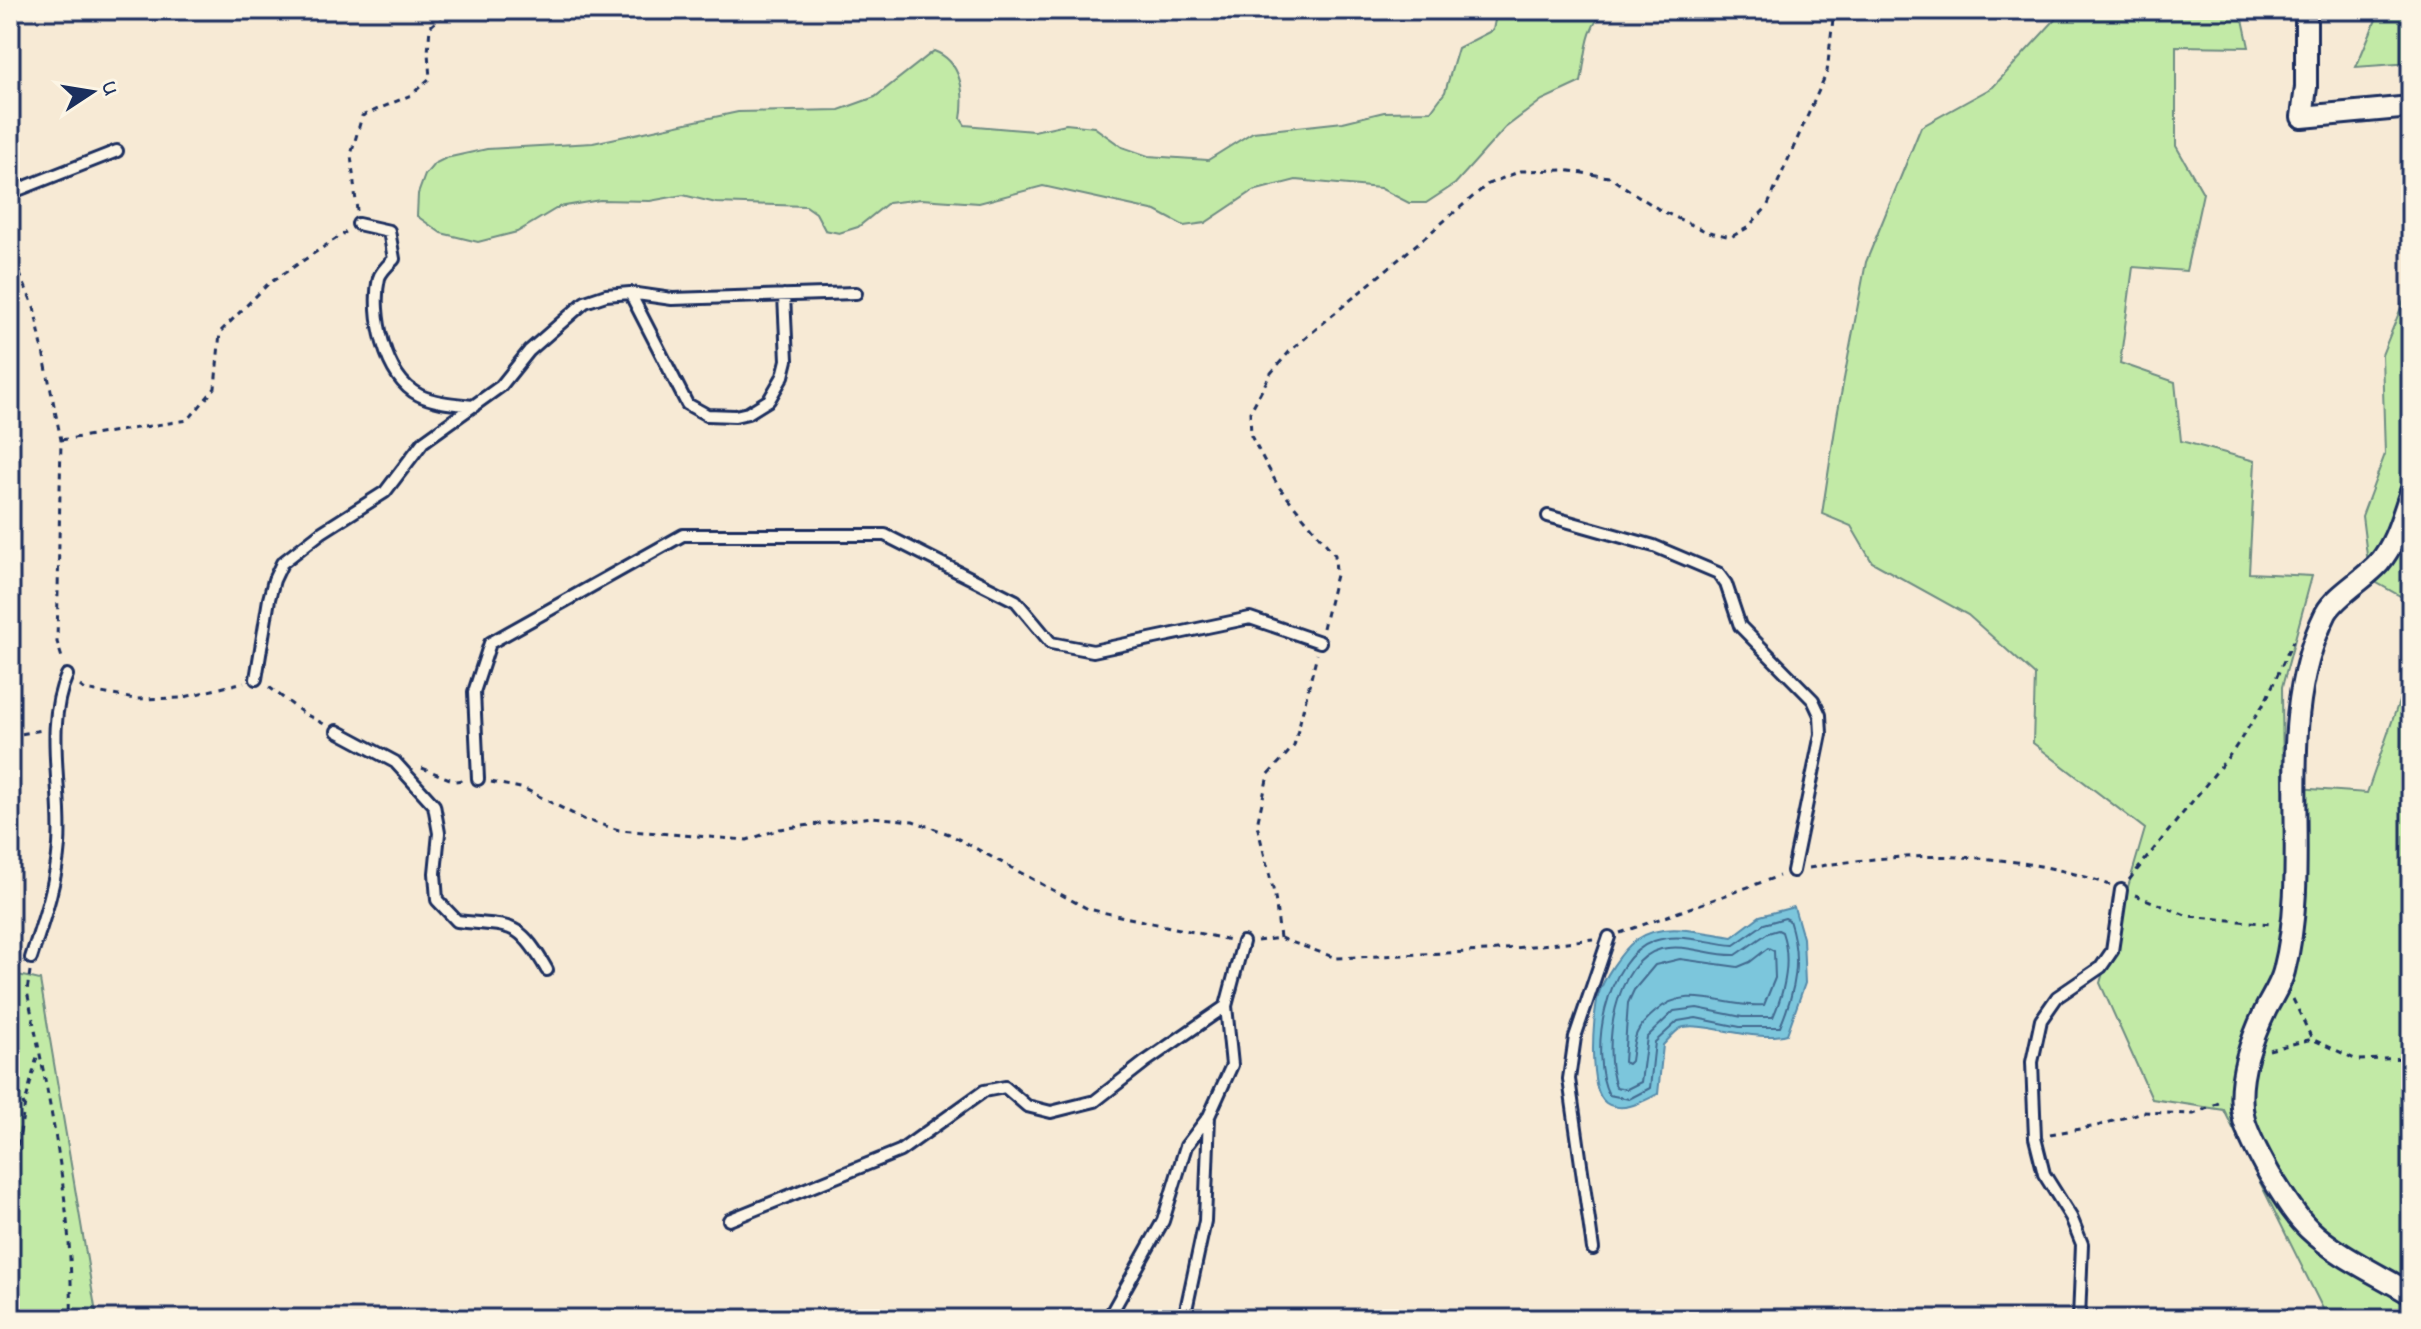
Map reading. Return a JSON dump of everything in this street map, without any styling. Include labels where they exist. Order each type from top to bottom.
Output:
[{"type":"street","points":[[2306,10],[2306,87],[2302,117],[2411,107]]},
{"type":"street","points":[[2411,492],[2392,545],[2378,565],[2328,610],[2314,645],[2297,713],[2295,891],[2284,973],[2246,1057],[2243,1092],[2244,1120],[2264,1164],[2308,1229],[2411,1294]]},
{"type":"lane","points":[[10,193],[117,151]]},
{"type":"lane","points":[[358,224],[389,231],[394,259],[379,275],[376,324],[394,370],[417,394],[474,406]]},
{"type":"lane","points":[[630,293],[687,404],[707,415],[735,416],[748,413],[769,400],[783,376],[787,360],[784,295]]},
{"type":"lane","points":[[256,679],[269,599],[282,563],[322,532],[385,492],[423,442],[501,386],[529,351],[585,302],[606,295],[630,293],[672,299],[856,293]]},
{"type":"lane","points":[[1548,516],[1654,546],[1718,573],[1726,584],[1740,626],[1813,700],[1820,715],[1821,734],[1793,871]]},
{"type":"lane","points":[[478,779],[474,692],[490,643],[683,535],[885,535],[1016,601],[1051,643],[1093,651],[1250,618],[1320,642]]},
{"type":"lane","points":[[31,958],[56,881],[60,841],[58,694],[67,675]]},
{"type":"lane","points":[[337,731],[395,762],[434,805],[439,833],[435,873],[437,900],[457,921],[512,927],[529,938],[547,970]]},
{"type":"lane","points":[[2079,1319],[2082,1244],[2071,1217],[2044,1174],[2035,1138],[2032,1062],[2041,1020],[2057,997],[2101,967],[2112,951],[2121,890]]},
{"type":"lane","points":[[1593,1249],[1569,1079],[1575,1037],[1609,937]]},
{"type":"lane","points":[[1108,1319],[1163,1221],[1186,1146],[1209,1116],[1232,1065],[1226,1006],[1243,942]]},
{"type":"lane","points":[[729,1220],[900,1151],[984,1091],[1005,1087],[1027,1106],[1051,1112],[1095,1101],[1226,1006]]},
{"type":"lane","points":[[1184,1319],[1205,1221],[1209,1116]]},
{"type":"path","points":[[61,440],[188,420],[215,388],[220,332],[268,284],[358,224],[351,155],[362,116],[411,95],[430,78],[430,27],[448,10]]},
{"type":"path","points":[[1280,938],[1275,897],[1257,825],[1268,775],[1294,746],[1336,575],[1335,555],[1278,486],[1251,436],[1250,412],[1271,373],[1290,351],[1488,184],[1521,171],[1564,170],[1609,177],[1660,210],[1705,231],[1731,237],[1747,228],[1767,207],[1827,72],[1834,10]]},
{"type":"path","points":[[10,251],[34,307],[61,440],[57,642],[67,675],[85,690],[135,699],[181,698],[256,679],[303,713],[337,731]]},
{"type":"path","points":[[2121,890],[2233,751],[2265,702],[2291,643],[2300,635]]},
{"type":"path","points":[[10,736],[57,727]]},
{"type":"path","points":[[418,767],[455,781],[478,779],[525,789],[583,819],[619,830],[747,840],[780,829],[872,817],[913,821],[949,834],[1088,909],[1243,942],[1280,938],[1336,958],[1488,951],[1609,937],[1793,871],[1845,861],[1891,858],[1988,859],[2074,873],[2188,916],[2291,926]]},
{"type":"path","points":[[31,958],[27,991],[57,1152],[70,1248],[71,1319]]},
{"type":"path","points":[[2284,973],[2294,1003],[2312,1039],[2357,1060],[2411,1058]]},
{"type":"path","points":[[2246,1057],[2312,1039]]},
{"type":"path","points":[[10,1241],[12,1177],[25,1104],[39,1050]]},
{"type":"path","points":[[2035,1138],[2097,1126],[2143,1112],[2194,1114],[2243,1092]]},
{"type":"path","points":[[10,1107],[25,1104]]},
{"type":"green space","points":[[1497,10],[1608,10],[1600,16],[1591,32],[1581,82],[1542,100],[1505,128],[1455,184],[1426,203],[1409,203],[1380,188],[1296,180],[1253,191],[1205,223],[1184,226],[1156,211],[1043,186],[979,203],[921,199],[888,203],[858,227],[839,233],[825,230],[816,213],[806,206],[716,203],[683,195],[650,201],[600,200],[559,207],[517,232],[478,242],[441,233],[417,216],[418,194],[425,175],[434,164],[446,158],[487,149],[593,143],[738,112],[839,110],[875,97],[934,51],[951,62],[960,79],[961,119],[965,125],[1034,131],[1066,124],[1094,127],[1122,147],[1148,156],[1208,160],[1253,132],[1343,122],[1384,112],[1431,111],[1445,92],[1458,48],[1493,30]]},
{"type":"green space","points":[[2064,10],[2241,10],[2249,47],[2176,46],[2176,146],[2203,193],[2186,271],[2133,267],[2120,363],[2175,382],[2181,441],[2255,461],[2249,573],[2312,576],[2282,687],[2283,787],[2367,793],[2411,667],[2411,1319],[2328,1319],[2224,1110],[2152,1099],[2100,983],[2145,829],[2033,743],[2035,675],[1968,615],[1872,562],[1851,526],[1822,514],[1866,262],[1921,127],[1993,87]]},
{"type":"green space","points":[[2380,10],[2411,10],[2411,63],[2356,67]]},
{"type":"green space","points":[[2411,283],[2411,602],[2370,579],[2362,516],[2385,454],[2382,355]]},
{"type":"green space","points":[[10,973],[40,980],[97,1319],[10,1319]]},
{"type":"water","points":[[1794,907],[1803,938],[1805,983],[1787,1034],[1760,1036],[1701,1027],[1681,1028],[1663,1045],[1658,1094],[1626,1107],[1606,1103],[1600,1095],[1594,1069],[1596,1006],[1600,989],[1609,973],[1631,945],[1647,934],[1671,929],[1732,937],[1760,916]]}]
